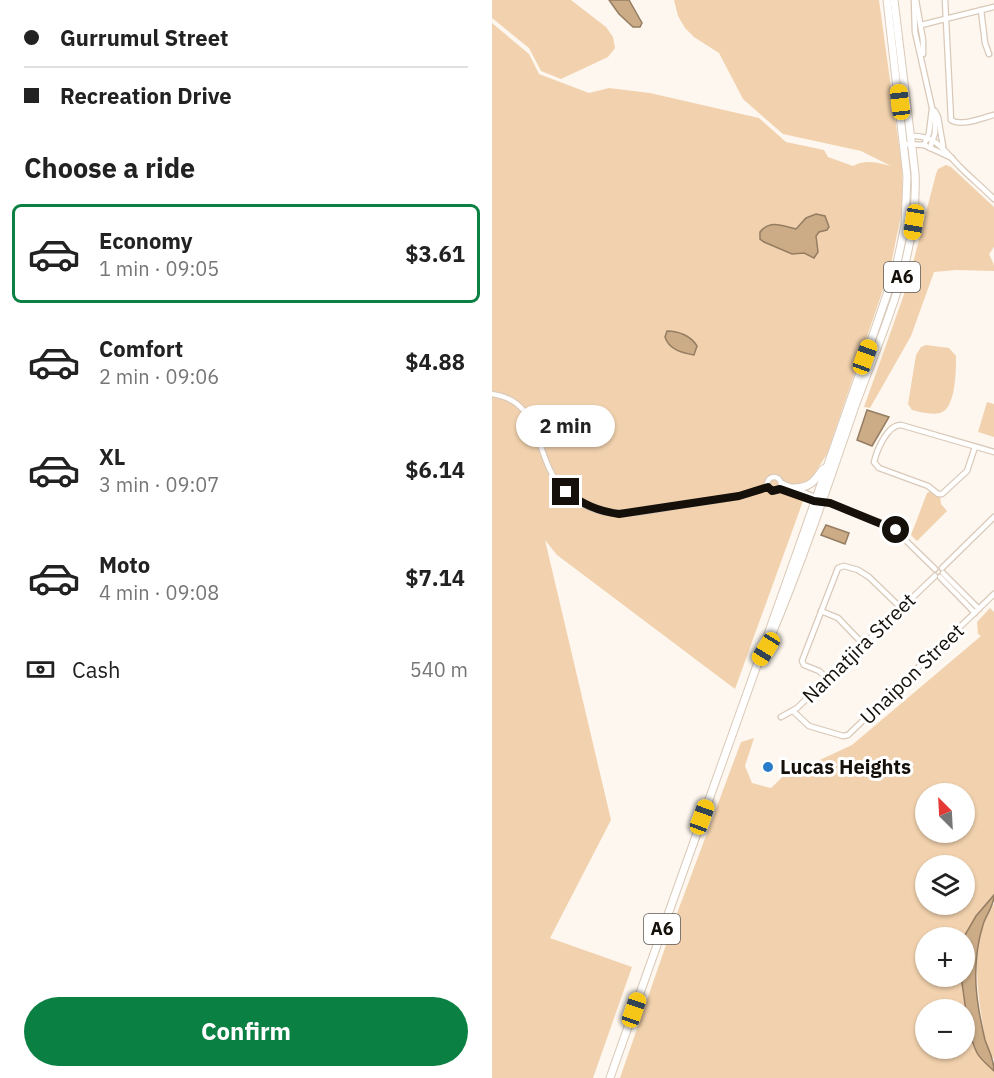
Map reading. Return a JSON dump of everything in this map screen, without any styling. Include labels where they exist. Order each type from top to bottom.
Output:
[{"type":"highway","name":"A6","points":[[817,500],[904,271],[914,222],[916,194],[887,0]]},
{"type":"highway","name":"A6","points":[[610,1078],[760,660],[783,609],[829,461],[896,268],[906,209],[908,140],[894,0]]},
{"type":"highway","points":[[792,488],[811,485],[829,461]]},
{"type":"street","points":[[915,0],[913,7],[918,44],[936,127],[924,145]]},
{"type":"street","points":[[915,0],[923,40],[922,58]]},
{"type":"street","points":[[945,0],[951,120],[954,123],[994,115]]},
{"type":"street","points":[[913,7],[921,25]]},
{"type":"street","points":[[918,44],[918,30],[921,25],[994,7]]},
{"type":"street","points":[[981,10],[988,54]]},
{"type":"street","points":[[933,106],[938,117],[943,146]]},
{"type":"street","points":[[908,140],[930,139],[943,146],[952,158],[994,199]]},
{"type":"street","points":[[930,139],[930,148]]},
{"type":"street","points":[[908,140],[952,158]]},
{"type":"street","points":[[492,394],[513,400],[527,413],[549,470],[561,487],[580,502],[602,512],[619,514],[641,512],[739,496],[768,487]]},
{"type":"street","points":[[975,447],[967,471],[942,494],[875,465],[877,453],[891,428],[896,425],[994,452]]},
{"type":"street","points":[[817,500],[782,483],[778,478],[771,477],[768,481],[768,487],[772,491],[780,489],[817,500],[892,527],[977,611]]},
{"type":"street","points":[[780,489],[782,483]]},
{"type":"street","name":"Namatjira Street","points":[[781,717],[793,711],[940,574],[994,517]]},
{"type":"street","points":[[828,679],[819,671],[802,663],[802,658],[837,570],[842,566],[858,570],[869,577],[901,608]]},
{"type":"street","name":"Unaipon Street","points":[[793,711],[809,726],[843,736],[848,735],[994,594]]},
{"type":"street","points":[[821,611],[838,618],[863,644]]},
{"type":"shaded area","points":[[492,0],[571,0],[606,27],[613,37],[615,48],[608,57],[561,79],[541,71],[529,48],[492,18]]},
{"type":"shaded area","points":[[609,0],[629,0],[642,23],[640,27],[633,27],[619,14]]},
{"type":"shaded area","points":[[674,0],[879,0],[902,168],[902,210],[890,269],[827,454],[811,479],[735,689],[557,555],[545,540],[611,820],[550,938],[632,967],[593,1078],[492,1078],[492,23],[529,54],[539,74],[589,93],[609,88],[650,93],[759,118],[786,142],[824,150],[828,157],[853,166],[867,162],[891,166],[861,151],[783,134],[743,99],[719,53],[694,37],[685,28],[678,16]]},
{"type":"shaded area","points":[[946,165],[994,207],[994,247],[989,254],[994,271],[934,272],[911,336],[870,408],[864,407],[907,286],[936,174],[938,169]]},
{"type":"shaded area","points":[[816,214],[825,216],[829,227],[816,236],[818,252],[814,258],[804,253],[792,254],[760,239],[760,232],[768,226],[777,224],[796,229],[806,218]]},
{"type":"shaded area","points":[[667,331],[680,333],[691,339],[697,346],[694,355],[673,348],[665,337]]},
{"type":"shaded area","points":[[926,345],[949,348],[956,356],[952,397],[945,410],[940,413],[912,410],[908,404],[916,355],[921,347]]},
{"type":"shaded area","points":[[987,402],[994,404],[994,437],[978,432]]},
{"type":"shaded area","points":[[867,410],[889,417],[872,446],[857,440]]},
{"type":"shaded area","points":[[931,491],[940,496],[941,504],[947,511],[917,541],[910,534],[927,493]]},
{"type":"shaded area","points":[[826,525],[849,533],[845,544],[821,535]]},
{"type":"shaded area","points":[[990,608],[994,612],[994,895],[970,927],[915,927],[915,987],[963,987],[965,999],[915,999],[915,1059],[975,1059],[975,1047],[979,1056],[994,1071],[994,1078],[620,1078],[676,916],[741,742],[754,738],[745,766],[752,783],[771,788],[800,760],[811,764],[852,745],[981,636],[978,634],[977,622]]},
{"type":"shaded area","points":[[994,895],[979,940],[976,977],[981,1020],[994,1071],[979,1056],[975,1047],[975,999],[965,999],[963,987],[975,987],[975,927],[970,927]]},
{"type":"shaded area","points":[[994,904],[994,1059],[984,1036],[977,960],[982,931]]},
{"type":"place","name":"Lucas Heights","points":[[768,767]]},
{"type":"route","points":[[566,492],[588,507],[619,514],[751,494],[768,487],[772,491],[776,492],[780,489],[814,501],[830,503],[896,530]]}]
